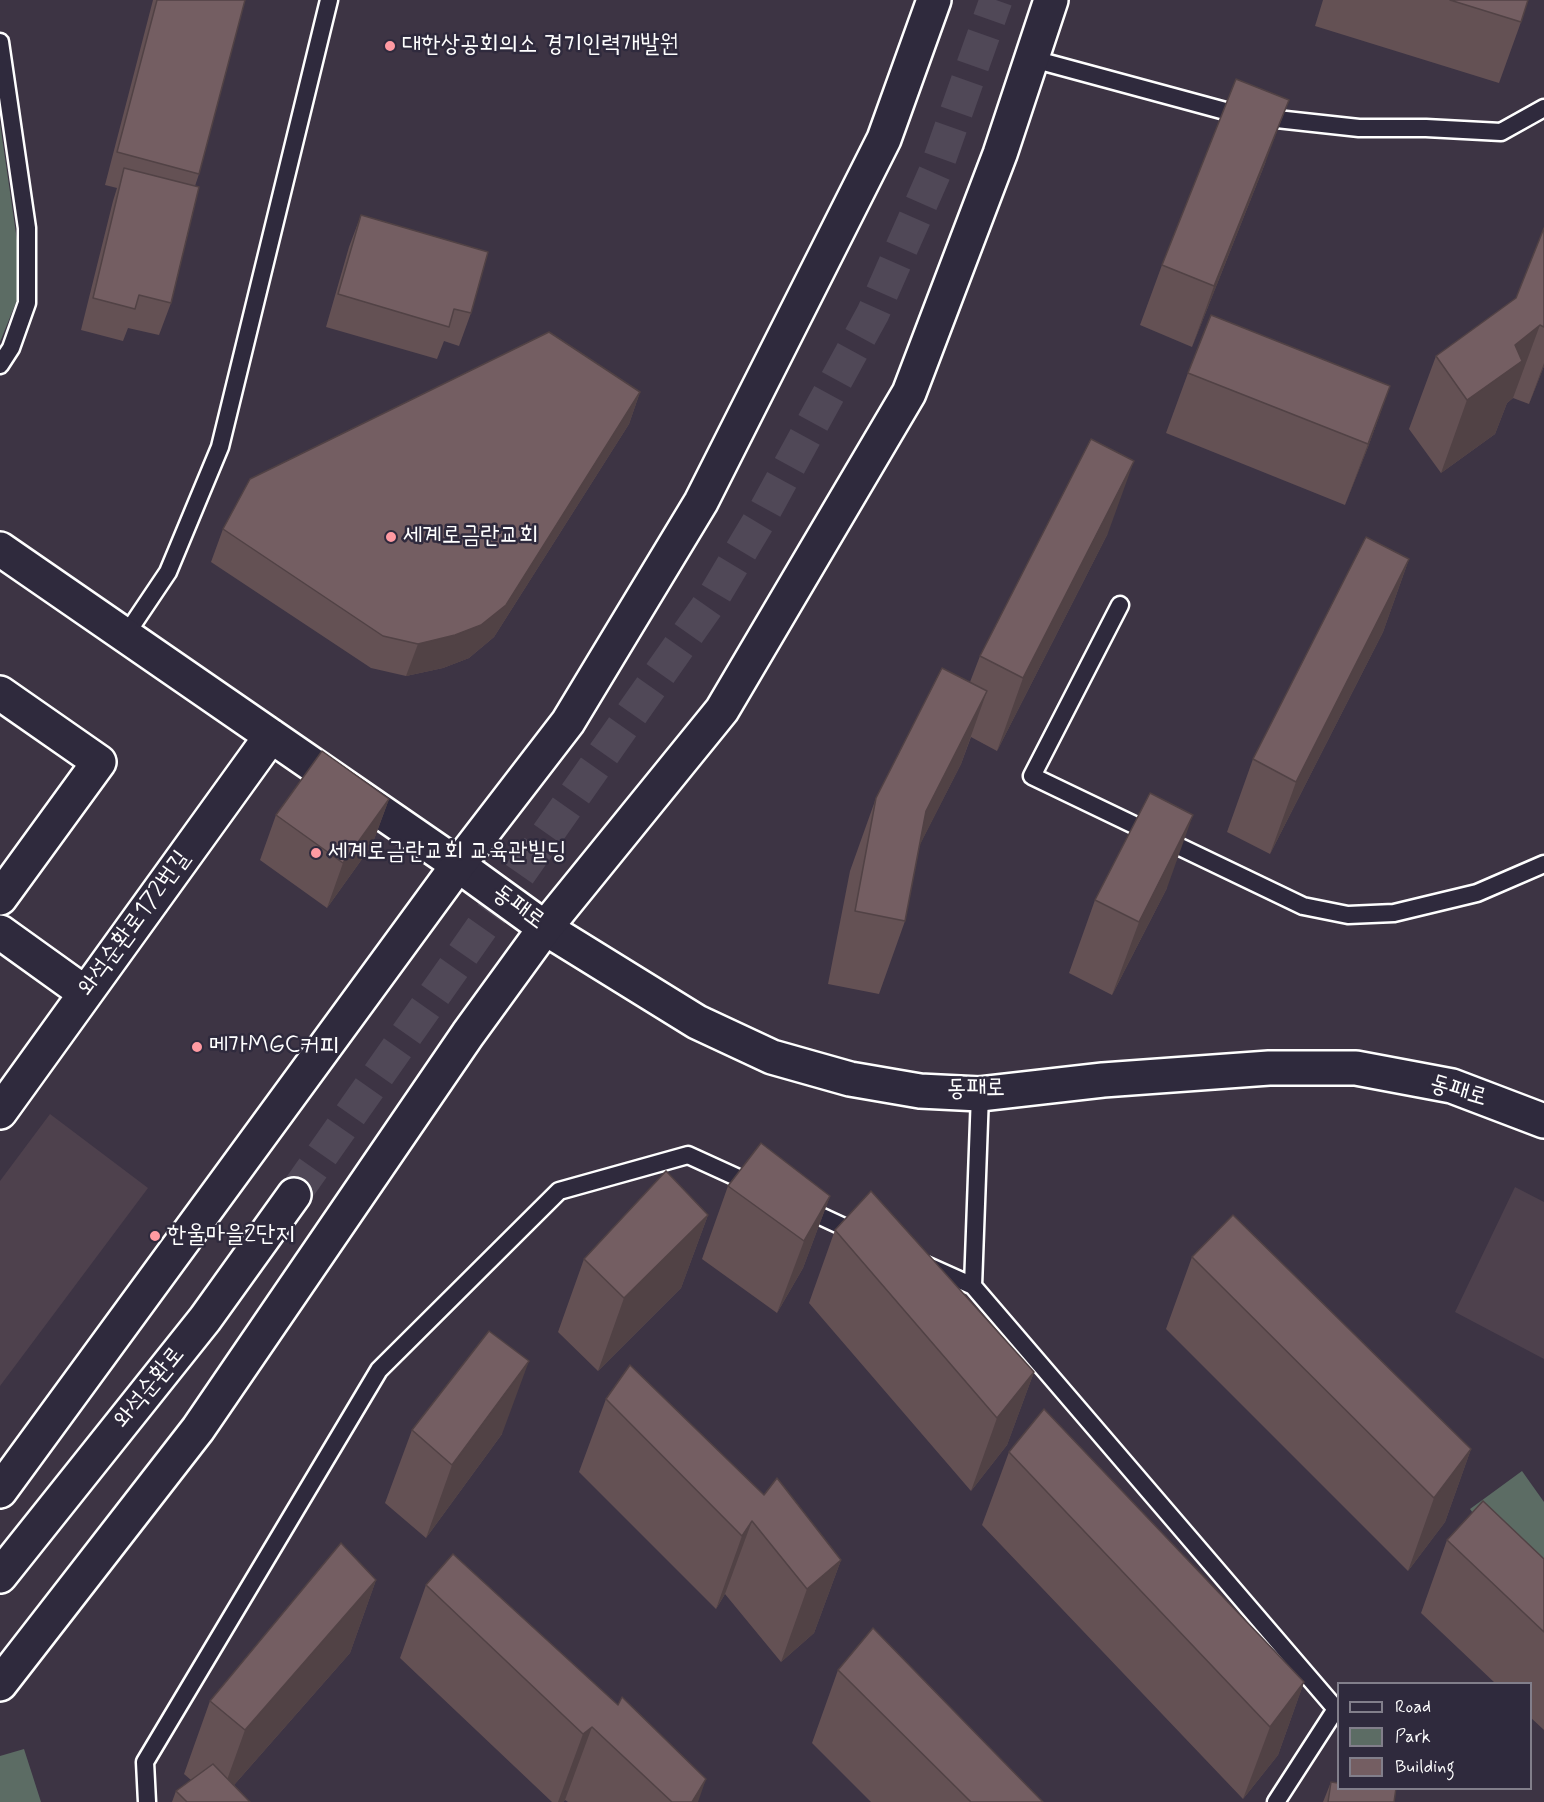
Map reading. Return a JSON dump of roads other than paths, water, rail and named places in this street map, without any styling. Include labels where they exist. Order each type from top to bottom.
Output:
[{"type":"street","points":[[0,1491],[458,865],[568,722],[701,502],[884,140],[934,0]]},
{"type":"street","points":[[0,1684],[198,1429],[468,1034],[545,928],[722,710],[909,393],[1000,154],[1051,0]]},
{"type":"street","points":[[0,549],[458,865]]},
{"type":"street","points":[[0,693],[99,762],[0,898]]},
{"type":"street","name":"와석순환로172번길","points":[[0,1112],[271,736]]},
{"type":"street","name":"동패로","points":[[458,865],[545,928],[697,1022],[772,1058],[850,1079],[920,1091],[980,1094],[1103,1080],[1269,1068],[1356,1068],[1452,1086],[1544,1121]]},
{"type":"street","points":[[0,932],[85,993]]},
{"type":"street","name":"와석순환로","points":[[0,1576],[205,1319],[294,1195]]},
{"type":"lane","points":[[125,636],[168,572],[220,447],[329,0]]},
{"type":"lane","points":[[0,42],[27,228],[27,303],[11,348],[0,365]]},
{"type":"lane","points":[[1032,59],[1240,115],[1359,128],[1426,128],[1501,132],[1544,108]]},
{"type":"lane","points":[[1120,605],[1032,776],[1303,906],[1348,915],[1394,913],[1477,893],[1544,864]]},
{"type":"lane","points":[[973,1286],[980,1094]]},
{"type":"lane","points":[[147,1802],[145,1762],[379,1370],[559,1191],[688,1155],[878,1243]]},
{"type":"lane","points":[[910,1257],[973,1286],[1336,1709],[1276,1802]]},
{"type":"tunnel","points":[[294,1195],[713,598],[763,514],[873,313],[935,172],[996,0]]},
{"type":"place","name":"대한상공회의소 경기인력개발원","points":[[390,46]]},
{"type":"place","name":"세계로금란교회","points":[[391,537]]},
{"type":"place","name":"세계로금란교회 교육관빌딩","points":[[316,853]]},
{"type":"place","name":"메가MGC커피","points":[[197,1047]]},
{"type":"place","name":"한울마을2단지","points":[[155,1236]]}]
